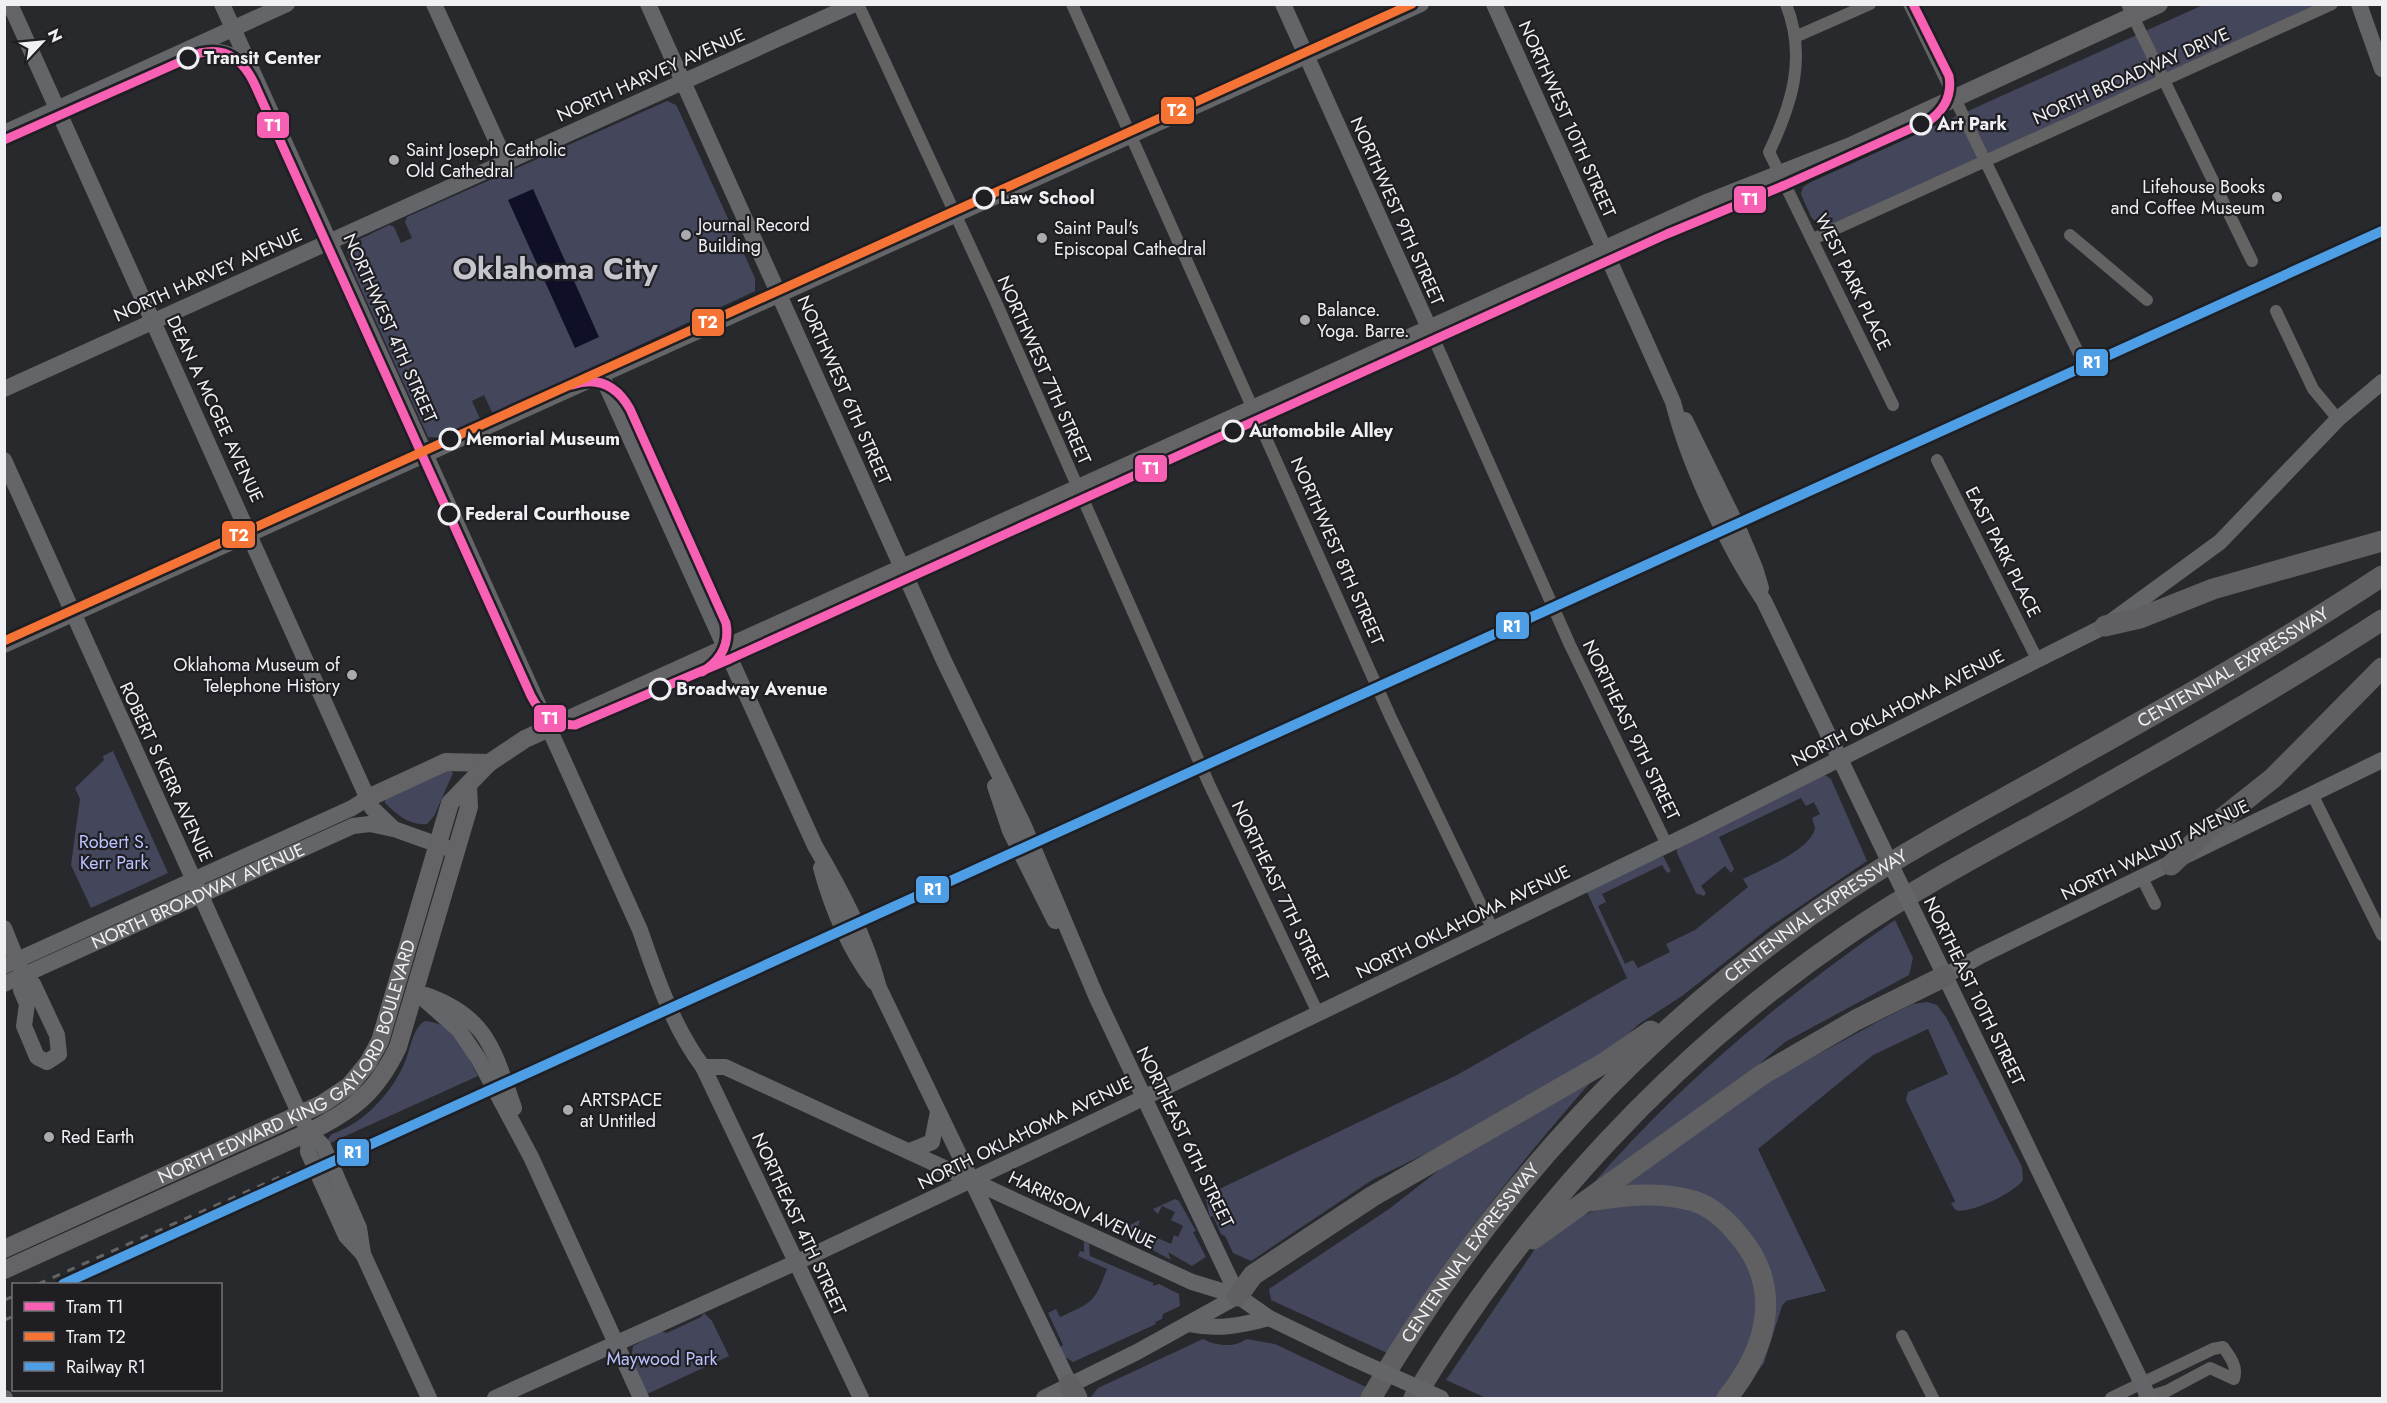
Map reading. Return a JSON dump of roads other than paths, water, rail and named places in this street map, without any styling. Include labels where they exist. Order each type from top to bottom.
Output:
[{"type":"highway","points":[[2105,626],[2140,618],[2213,589],[2382,541]]},
{"type":"highway","name":"CENTENNIAL EXPRESSWAY","points":[[1371,1398],[1428,1306],[1506,1199],[1554,1143],[1621,1074],[1730,976],[1850,889],[1942,833],[2236,668],[2382,576]]},
{"type":"highway","name":"CENTENNIAL EXPRESSWAY","points":[[1414,1398],[1466,1316],[1554,1201],[1634,1112],[1741,1015],[1805,965],[1857,929],[1949,872],[2202,731],[2382,621]]},
{"type":"highway","points":[[2171,865],[2205,832],[2273,778],[2382,668]]},
{"type":"highway","points":[[1238,1296],[1253,1275],[1373,1196],[1606,1062],[1730,976]]},
{"type":"highway","points":[[1513,1253],[1763,1074],[1856,1020],[1945,976]]},
{"type":"highway","points":[[1583,1202],[1654,1194],[1696,1202],[1728,1222],[1750,1248],[1761,1273],[1766,1316],[1752,1363],[1727,1398]]},
{"type":"main road","points":[[458,846],[469,807],[468,786],[489,763],[512,747],[549,728],[1709,202],[1780,174],[1954,98],[2130,11],[2159,4]]},
{"type":"main road","points":[[368,798],[446,762],[489,763]]},
{"type":"main road","name":"NORTH EDWARD KING GAYLORD BOULEVARD","points":[[4,1249],[300,1114],[336,1096],[362,1072],[380,1041],[450,803],[468,786]]},
{"type":"main road","name":"NORTH EDWARD KING GAYLORD BOULEVARD","points":[[4,1270],[309,1132],[346,1113],[363,1100],[384,1076],[398,1047],[458,846]]},
{"type":"main road","points":[[158,1202],[161,1192],[160,1179]]},
{"type":"street","name":"DEAN A MCGEE AVENUE","points":[[10,4],[372,808],[394,829],[458,846]]},
{"type":"street","name":"NORTHWEST 4TH STREET","points":[[222,4],[640,930],[655,976],[690,1050],[703,1067]]},
{"type":"street","points":[[4,133],[287,4]]},
{"type":"street","points":[[434,4],[506,162]]},
{"type":"street","name":"NORTHWEST 6TH STREET","points":[[648,4],[974,726],[1017,828]]},
{"type":"street","name":"NORTH HARVEY AVENUE","points":[[4,389],[856,4]]},
{"type":"street","name":"NORTHWEST 7TH STREET","points":[[856,4],[955,215],[1209,784]]},
{"type":"street","name":"NORTHWEST 8TH STREET","points":[[1072,4],[1391,718],[1493,930]]},
{"type":"street","name":"NORTHWEST 9TH STREET","points":[[1282,4],[1564,631]]},
{"type":"street","points":[[4,645],[1421,4]]},
{"type":"street","name":"NORTHWEST 10TH STREET","points":[[1494,4],[1605,251]]},
{"type":"street","name":"WEST PARK PLACE","points":[[1786,4],[1795,37],[1794,87],[1786,117],[1769,152],[1893,405]]},
{"type":"street","points":[[1795,37],[1870,4]]},
{"type":"street","points":[[1909,4],[2078,352]]},
{"type":"street","name":"NORTH BROADWAY DRIVE","points":[[1813,239],[2332,4]]},
{"type":"street","points":[[2359,4],[2382,44]]},
{"type":"street","points":[[2130,11],[2252,261]]},
{"type":"street","points":[[2368,22],[2382,69]]},
{"type":"street","points":[[179,54],[223,51],[236,57],[252,71]]},
{"type":"street","points":[[2070,235],[2147,300]]},
{"type":"street","name":"NORTHEAST 10TH STREET","points":[[1605,251],[1673,402],[1680,432],[1727,536],[1744,571],[1764,602],[2146,1394]]},
{"type":"street","points":[[2276,311],[2313,389],[2338,419]]},
{"type":"street","points":[[602,376],[815,846],[844,895],[869,952],[879,988],[1073,1392]]},
{"type":"street","name":"NORTH OKLAHOMA AVENUE","points":[[495,1398],[796,1263],[1144,1098],[1822,769],[1839,757],[2105,626],[2220,542],[2338,419],[2382,382]]},
{"type":"street","name":"ROBERT S KERR AVENUE","points":[[4,460],[309,1132]]},
{"type":"street","name":"EAST PARK PLACE","points":[[1936,460],[2037,659]]},
{"type":"street","name":"NORTHEAST 9TH STREET","points":[[1564,631],[1667,845]]},
{"type":"street","name":"NORTH WALNUT AVENUE","points":[[1945,976],[2382,760]]},
{"type":"street","name":"NORTHEAST 7TH STREET","points":[[1209,784],[1318,1013]]},
{"type":"street","points":[[2312,794],[2382,935]]},
{"type":"street","name":"DEAN A MCGEE AVENUE","points":[[368,798],[380,803],[393,817],[439,841]]},
{"type":"street","name":"NORTH BROADWAY AVENUE","points":[[4,984],[15,967],[194,879],[352,808],[368,798]]},
{"type":"street","name":"NORTH BROADWAY AVENUE","points":[[15,967],[201,895],[353,826],[370,824],[394,829]]},
{"type":"street","name":"NORTHEAST 6TH STREET","points":[[1017,828],[1238,1296]]},
{"type":"street","points":[[815,846],[830,901],[855,957],[879,988]]},
{"type":"street","points":[[2142,878],[2155,904]]},
{"type":"street","points":[[4,928],[15,967]]},
{"type":"street","points":[[398,985],[416,992],[459,1030],[492,1070],[640,1398]]},
{"type":"street","name":"HARRISON AVENUE","points":[[703,1067],[725,1067],[1192,1282],[1238,1296],[1269,1318],[1441,1398]]},
{"type":"street","name":"NORTHEAST 4TH STREET","points":[[703,1067],[861,1398]]},
{"type":"street","points":[[910,1151],[932,1143],[938,1112]]},
{"type":"street","points":[[309,1132],[308,1152],[346,1236],[363,1254],[429,1398]]},
{"type":"street","points":[[1044,1398],[1073,1392],[1238,1296]]},
{"type":"street","points":[[1188,1324],[1211,1329],[1239,1326],[1269,1318]]},
{"type":"street","points":[[1902,1336],[1933,1398]]},
{"type":"street","points":[[2110,1398],[2146,1394],[2210,1368],[2234,1379],[2236,1373],[2234,1362],[2223,1347],[2213,1348],[2146,1394]]},
{"type":"tram line","name":"T2","points":[[4,641],[1412,4]]},
{"type":"tram line","name":"T1","points":[[4,140],[200,53],[226,54],[245,68],[254,83],[531,696],[543,713],[554,721],[575,725],[730,659],[1667,234],[1785,185],[1930,120],[1940,111],[1946,101],[1950,83],[1949,76],[1913,4]]},
{"type":"tram line","points":[[572,385],[590,382],[606,385],[619,394],[630,409],[726,623],[727,631],[722,652],[714,663],[702,672]]},
{"type":"tram line","name":"T1","points":[[572,385],[590,382],[606,385],[619,394],[630,409],[726,623],[727,631],[722,652],[714,663],[702,672]]},
{"type":"railway","points":[[65,1283],[2382,231]]},
{"type":"railway","points":[[40,1283],[291,1172]]},
{"type":"railway","points":[[4,1300],[12,1297]]},
{"type":"railway","points":[[4,1320],[12,1317]]},
{"type":"rail line","name":"R1","points":[[65,1283],[2382,231]]},
{"type":"place","name":"Transit Center","points":[[188,58]]},
{"type":"place","name":"Art Park","points":[[1921,124]]},
{"type":"place","name":"Saint Joseph Catholic Old Cathedral","points":[[394,160]]},
{"type":"place","name":"Lifehouse Books and Coffee Museum","points":[[2277,197]]},
{"type":"place","name":"Law School","points":[[984,198]]},
{"type":"place","name":"Journal Record Building","points":[[686,235]]},
{"type":"place","name":"Saint Paul's Episcopal Cathedral","points":[[1042,238]]},
{"type":"place","name":"Balance. Yoga. Barre.","points":[[1305,320]]},
{"type":"place","name":"Automobile Alley","points":[[1233,431]]},
{"type":"place","name":"Memorial Museum","points":[[450,439]]},
{"type":"place","name":"Federal Courthouse","points":[[449,514]]},
{"type":"place","name":"Oklahoma Museum of Telephone History","points":[[352,675]]},
{"type":"place","name":"Broadway Avenue","points":[[660,689]]},
{"type":"place","name":"ARTSPACE at Untitled","points":[[568,1110]]},
{"type":"place","name":"Red Earth","points":[[49,1137]]},
{"type":"district","name":"Oklahoma City","points":[[555,269]]},
{"type":"park label","name":"Robert S. Kerr Park","points":[[114,852]]},
{"type":"park label","name":"Maywood Park","points":[[662,1359]]}]
